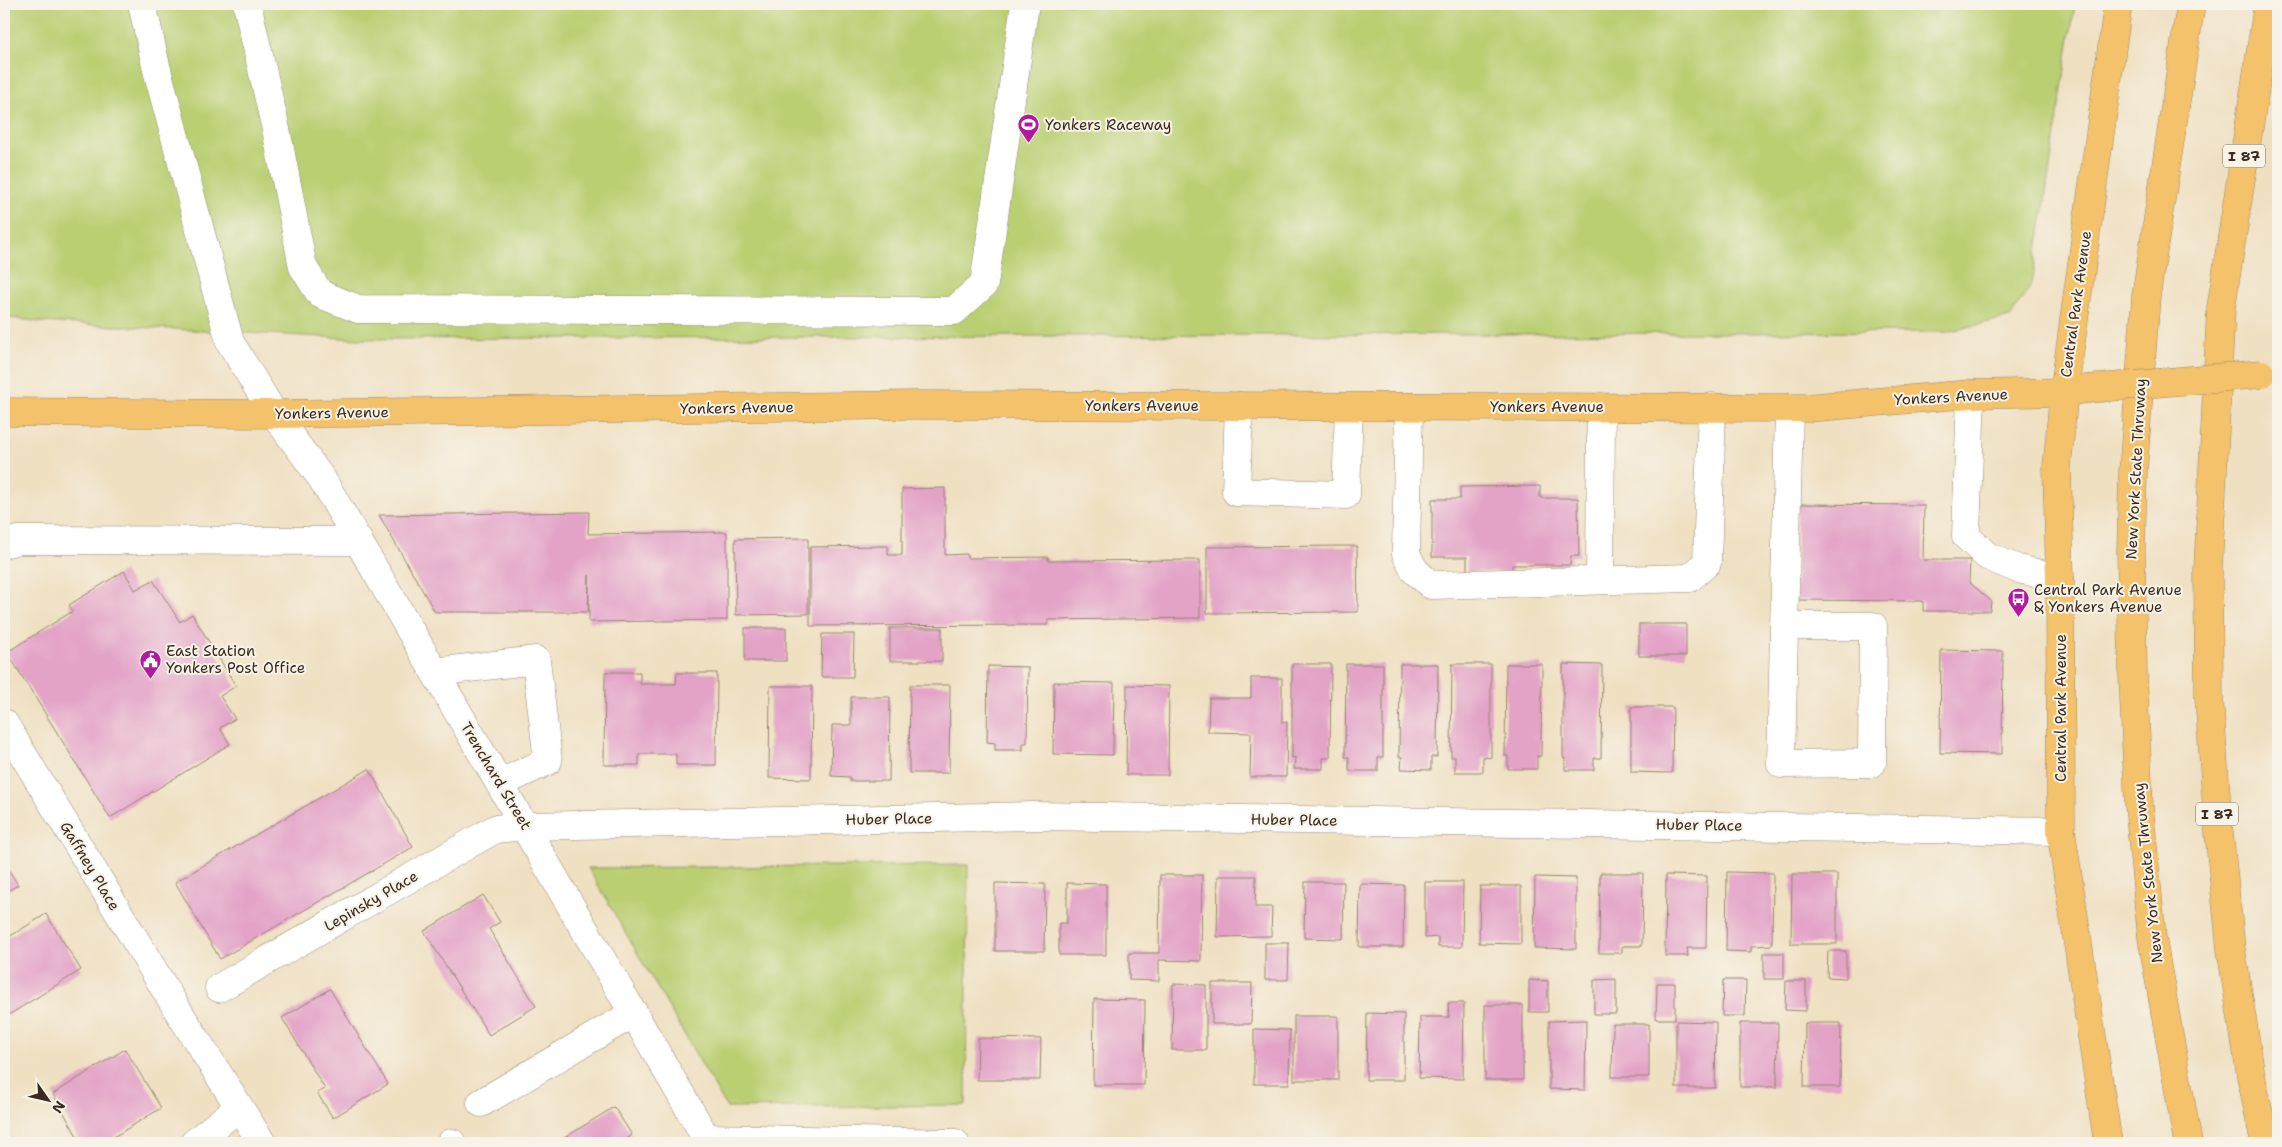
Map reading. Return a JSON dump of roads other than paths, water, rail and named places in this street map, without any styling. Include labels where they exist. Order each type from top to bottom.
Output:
[{"type":"main road","name":"Central Park Avenue","points":[[2108,1143],[2061,830],[2060,578],[2057,463],[2075,391],[2118,4]]},
{"type":"main road","name":"New York State Thruway","points":[[2188,1143],[2152,938],[2139,806],[2133,676],[2131,552],[2133,472],[2146,296],[2191,4]]},
{"type":"main road","name":"I 87","points":[[2265,1143],[2251,1076],[2231,949],[2218,823],[2209,697],[2208,570],[2214,481],[2221,308],[2268,4]]},
{"type":"main road","name":"Yonkers Avenue","points":[[4,412],[274,414],[914,405],[1789,408],[1971,394],[2075,391],[2270,374]]},
{"type":"street","name":"Trenchard Street","points":[[142,4],[157,70],[230,342],[274,414],[322,479],[501,783],[708,1141]]},
{"type":"street","points":[[247,4],[277,134],[303,267],[320,294],[358,309],[954,311],[984,284],[1025,4]]},
{"type":"street","points":[[1971,394],[1966,536],[1987,556],[2018,570],[2060,578]]},
{"type":"street","points":[[1239,406],[1236,492],[1346,495],[1349,406]]},
{"type":"street","points":[[1409,407],[1406,554],[1415,571],[1431,585],[1690,578],[1707,563],[1712,408]]},
{"type":"street","points":[[1600,580],[1601,407]]},
{"type":"street","points":[[1784,626],[1873,626],[1872,763],[1781,764],[1784,626],[1789,408]]},
{"type":"street","points":[[4,544],[18,540],[359,541]]},
{"type":"street","points":[[435,672],[536,660],[548,761],[501,783]]},
{"type":"street","name":"Gaffney Place","points":[[4,723],[10,749],[177,1009],[238,1108]]},
{"type":"street","name":"Huber Place","points":[[526,826],[1032,816],[2061,830]]},
{"type":"street","name":"Lepinsky Place","points":[[219,988],[495,829],[526,826]]},
{"type":"street","points":[[481,1103],[634,1012]]},
{"type":"street","points":[[194,1143],[238,1108],[262,1143]]},
{"type":"street","points":[[708,1141],[956,1143]]},
{"type":"place","name":"Yonkers Raceway","points":[[1029,144]]},
{"type":"place","name":"Central Park Avenue & Yonkers Avenue","points":[[2018,618]]},
{"type":"place","name":"East Station Yonkers Post Office","points":[[150,679]]}]
